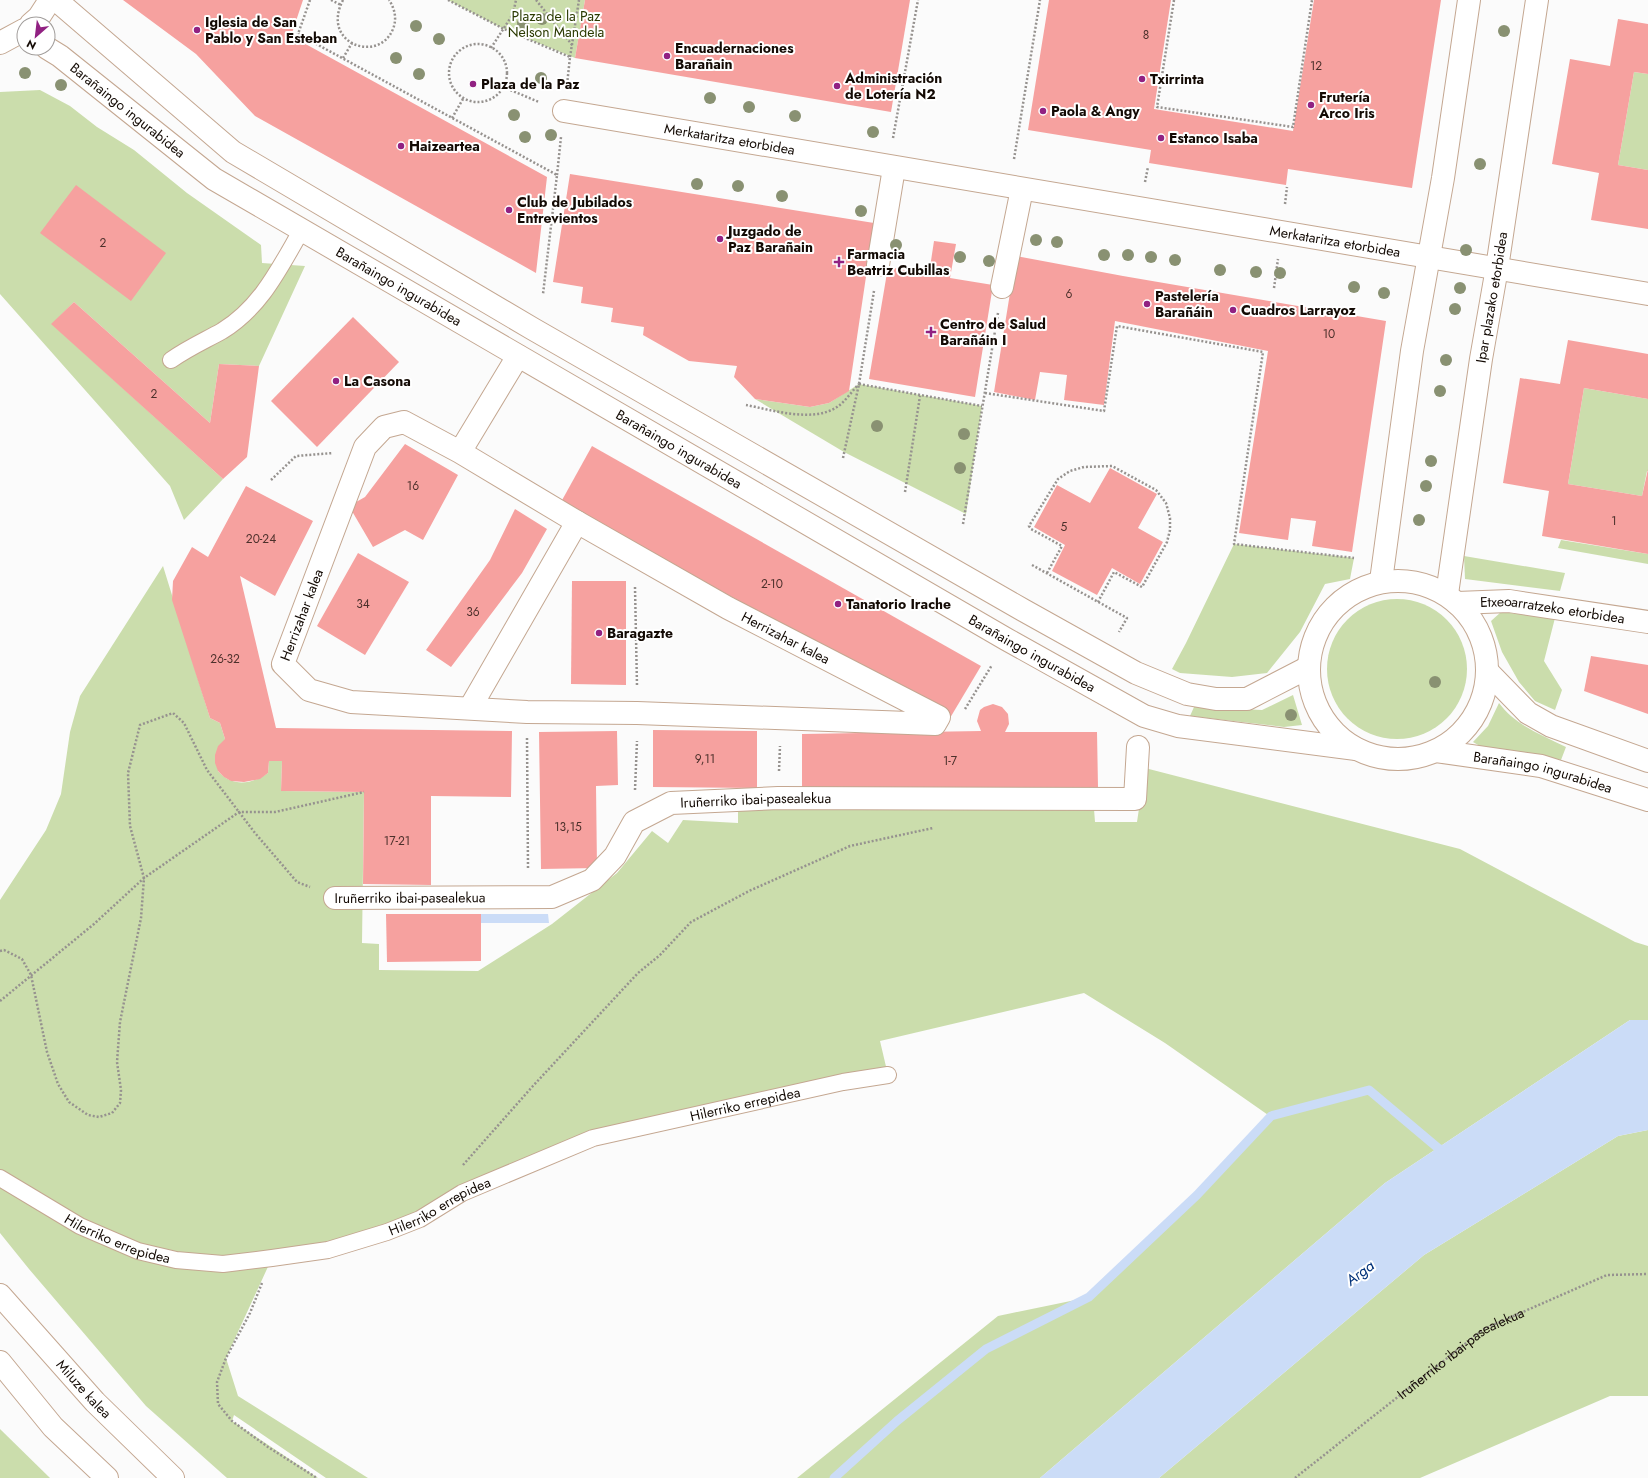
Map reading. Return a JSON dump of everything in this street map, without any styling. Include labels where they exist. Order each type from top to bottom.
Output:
[{"type":"street","points":[[40,16],[50,0]]},
{"type":"street","points":[[56,0],[233,152],[533,329],[1023,610],[1136,673],[1186,694],[1216,699],[1247,699],[1307,668]]},
{"type":"street","points":[[1381,581],[1412,351],[1443,178],[1469,0]]},
{"type":"street","name":"Ipar plazako etorbidea","points":[[1452,598],[1480,366],[1497,268],[1537,0]]},
{"type":"street","points":[[0,43],[16,35]]},
{"type":"street","name":"Barañaingo ingurabidea","points":[[56,54],[214,179],[301,231],[992,631],[1144,716],[1178,726],[1356,749]]},
{"type":"street","name":"Merkataritza etorbidea","points":[[564,111],[1648,294]]},
{"type":"street","points":[[878,265],[891,167]]},
{"type":"street","points":[[1002,287],[1016,188]]},
{"type":"street","points":[[460,452],[518,356]]},
{"type":"street","name":"Herrizahar kalea","points":[[404,422],[460,452],[576,522],[728,608],[938,717],[935,724],[780,717],[528,712],[351,702],[309,690],[283,664],[365,447],[384,426],[404,422]]},
{"type":"street","points":[[470,708],[576,522]]},
{"type":"street","points":[[1404,580],[1426,584],[1452,598],[1474,622],[1484,645],[1487,671],[1484,695],[1473,718],[1457,737],[1436,751],[1409,759],[1382,758],[1356,749],[1336,735],[1320,715],[1310,693],[1307,668],[1313,638],[1329,612],[1352,592],[1381,581],[1404,580]]},
{"type":"street","name":"Etxeoarratzeko etorbidea","points":[[1452,598],[1509,601],[1648,622]]},
{"type":"street","points":[[1487,671],[1528,713],[1551,726],[1648,761]]},
{"type":"street","name":"Iruñerriko ibai-pasealekua","points":[[335,898],[552,896],[592,880],[615,856],[634,822],[671,803],[778,798],[1135,799],[1138,747]]},
{"type":"street","name":"Barañaingo ingurabidea","points":[[1436,751],[1541,766],[1648,800]]},
{"type":"street","name":"Miluze kalea","points":[[0,1295],[95,1402],[173,1478]]},
{"type":"street","points":[[0,1362],[53,1426],[107,1478]]},
{"type":"lane","points":[[171,360],[187,348],[222,330],[245,313],[265,292],[301,231]]},
{"type":"lane","name":"Hilerriko errepidea","points":[[0,1178],[80,1226],[138,1251],[176,1260],[223,1264],[328,1250],[387,1232],[420,1219],[462,1193],[593,1138],[843,1082],[888,1076]]},
{"type":"path","points":[[310,0],[298,34],[557,175],[543,294]]},
{"type":"path","points":[[331,0],[341,5]]},
{"type":"path","points":[[343,0],[337,18],[339,28],[344,37],[352,43],[369,47],[386,39],[395,23],[395,14],[392,5],[388,0]]},
{"type":"path","points":[[448,0],[504,29]]},
{"type":"path","points":[[491,48],[513,14],[516,0]]},
{"type":"path","points":[[536,0],[573,46]]},
{"type":"path","points":[[570,57],[573,46],[579,0]]},
{"type":"path","points":[[891,167],[918,0]]},
{"type":"path","points":[[1016,188],[1040,0]]},
{"type":"path","points":[[1174,0],[1157,107],[1294,127],[1312,0]]},
{"type":"path","points":[[343,58],[352,43]]},
{"type":"path","points":[[472,45],[482,45],[491,48],[499,53],[504,61],[507,70],[506,79],[498,94],[490,100],[472,102],[456,92],[451,84],[449,74],[451,64],[455,55],[472,45]]},
{"type":"path","points":[[503,87],[564,111]]},
{"type":"path","points":[[452,118],[464,98]]},
{"type":"path","points":[[843,458],[859,384],[878,265]]},
{"type":"path","points":[[963,524],[1002,287]]},
{"type":"path","points":[[985,393],[1104,411],[1117,326],[1263,352],[1234,544],[1354,558]]},
{"type":"path","points":[[859,384],[982,406]]},
{"type":"path","points":[[746,405],[784,412],[814,415],[838,407],[859,384]]},
{"type":"path","points":[[906,492],[920,396]]},
{"type":"path","points":[[271,480],[296,456],[326,454],[365,447]]},
{"type":"path","points":[[1047,573],[1062,546],[1031,529],[1029,526],[1058,479],[1070,471],[1084,466],[1112,466],[1156,490],[1166,503],[1170,518],[1170,530],[1167,542],[1142,587],[1114,572],[1098,602]]},
{"type":"path","points":[[634,555],[637,713],[634,822]]},
{"type":"path","points":[[1032,565],[1127,618],[1116,638]]},
{"type":"path","points":[[938,717],[954,727],[992,666]]},
{"type":"path","name":"Iruñerriko ibai-pasealekua","points":[[0,951],[4,950],[22,959],[31,975],[47,1052],[58,1084],[69,1102],[88,1115],[99,1117],[112,1113],[120,1103],[121,1090],[117,1062],[120,1022],[141,918],[144,878],[130,826],[128,773],[140,725],[173,712],[184,723],[207,770],[239,812],[297,882],[335,898]]},
{"type":"path","points":[[528,712],[526,798],[528,897]]},
{"type":"path","points":[[778,798],[780,717]]},
{"type":"path","points":[[0,1001],[94,924],[144,878],[239,812],[275,812],[364,792]]},
{"type":"path","points":[[462,1193],[461,1168],[532,1087],[638,973],[660,955],[691,922],[750,891],[850,846],[940,826]]},
{"type":"path","points":[[272,1258],[250,1313],[226,1358],[217,1382],[218,1404],[232,1421],[268,1447],[317,1478]]},
{"type":"path","name":"Iruñerriko ibai-pasealekua","points":[[1295,1478],[1484,1329],[1607,1275],[1648,1274]]},
{"type":"green space","name":"Plaza de la Paz Nelson Mandela","points":[[448,0],[585,0],[575,58],[504,29]]},
{"type":"green space","points":[[1634,72],[1648,74],[1648,170],[1618,165]]},
{"type":"green space","points":[[40,90],[70,106],[97,127],[134,150],[187,193],[261,245],[262,263],[305,266],[259,366],[219,364],[210,423],[74,302],[52,324],[223,479],[184,520],[170,486],[0,294],[0,92]]},
{"type":"green space","points":[[859,384],[982,406],[966,514],[844,452],[755,399],[810,407],[829,403]]},
{"type":"green space","points":[[1584,388],[1648,399],[1648,471],[1642,496],[1568,484]]},
{"type":"green space","points":[[1561,540],[1648,554],[1648,564],[1558,548]]},
{"type":"green space","points":[[1234,544],[1354,558],[1350,579],[1325,584],[1300,632],[1267,673],[1232,677],[1180,673],[1172,669]]},
{"type":"green space","points":[[1464,556],[1565,573],[1560,591],[1465,579]]},
{"type":"green space","points":[[163,566],[210,718],[220,723],[225,739],[218,771],[229,780],[235,782],[248,782],[268,773],[269,761],[282,761],[281,791],[364,792],[362,943],[379,944],[379,970],[478,971],[552,924],[617,873],[652,831],[668,843],[683,820],[738,823],[738,809],[1094,809],[1095,822],[1137,822],[1145,768],[1460,849],[1635,942],[1648,946],[1648,1020],[1630,1020],[1385,1183],[1040,1478],[797,1478],[998,1316],[1090,1297],[1271,1117],[1165,1043],[1084,993],[880,1041],[888,1075],[614,1133],[462,1193],[428,1224],[420,1219],[272,1258],[226,1358],[238,1396],[368,1478],[326,1478],[234,1415],[232,1421],[318,1478],[227,1478],[146,1406],[0,1233],[0,900],[46,830],[61,794],[70,732],[80,696]]},
{"type":"green space","points":[[1397,599],[1417,602],[1424,605],[1436,611],[1451,625],[1464,649],[1467,669],[1464,689],[1461,696],[1455,708],[1441,723],[1417,736],[1397,739],[1377,736],[1370,733],[1358,727],[1343,713],[1330,689],[1327,669],[1330,649],[1333,642],[1339,630],[1353,615],[1377,602]]},
{"type":"green space","points":[[1501,612],[1555,618],[1544,661],[1562,690],[1555,710],[1535,701],[1519,682],[1502,652],[1491,621]]},
{"type":"green space","points":[[1293,695],[1302,725],[1284,727],[1190,716],[1194,707],[1262,710]]},
{"type":"green space","points":[[1499,703],[1505,711],[1521,723],[1538,734],[1566,747],[1561,760],[1529,753],[1485,749],[1473,742],[1488,726]]},
{"type":"green space","points":[[1648,1130],[1648,1396],[1610,1396],[1420,1478],[1159,1478],[1424,1255],[1618,1136]]},
{"type":"green space","points":[[0,1429],[50,1478],[0,1478]]},
{"type":"water","points":[[481,914],[548,914],[549,923],[481,923]]},
{"type":"water","name":"Arga","points":[[1630,1020],[1648,1020],[1648,1130],[1618,1136],[1424,1255],[1159,1478],[1040,1478],[1385,1183]]},
{"type":"building","name":"Haizeartea","points":[[123,0],[303,0],[291,36],[547,177],[536,273],[255,116],[196,54]]},
{"type":"building","points":[[585,0],[910,0],[891,112],[575,58]]},
{"type":"building","points":[[1049,0],[1171,0],[1154,109],[1293,131],[1314,0],[1441,0],[1412,188],[1288,169],[1286,185],[1149,163],[1151,150],[1028,130]]},
{"type":"building","points":[[1618,19],[1648,24],[1648,74],[1634,72],[1618,165],[1648,170],[1648,229],[1591,220],[1599,173],[1552,164],[1570,59],[1610,66]]},
{"type":"building","points":[[570,174],[874,223],[849,391],[829,403],[810,407],[755,399],[734,377],[737,366],[689,361],[643,335],[644,327],[611,322],[613,308],[581,303],[583,287],[553,282]]},
{"type":"building","points":[[76,185],[166,253],[131,301],[40,233]]},
{"type":"building","name":"Centro de Salud Barañáin I","points":[[934,241],[956,244],[950,278],[993,285],[975,397],[869,379],[888,267],[929,274]]},
{"type":"building","points":[[1016,256],[1386,321],[1352,552],[1312,546],[1316,521],[1291,518],[1288,540],[1239,533],[1268,351],[1115,321],[1104,405],[1064,400],[1067,375],[1040,372],[1035,400],[994,392]]},
{"type":"building","points":[[74,302],[210,423],[219,364],[259,366],[247,457],[223,479],[51,324]]},
{"type":"building","name":"La Casona","points":[[353,317],[399,362],[317,447],[271,401]]},
{"type":"building","points":[[1568,340],[1648,354],[1648,399],[1584,388],[1568,484],[1642,496],[1648,469],[1648,554],[1542,536],[1549,491],[1503,483],[1520,378],[1560,384]]},
{"type":"building","points":[[405,444],[458,475],[423,540],[405,530],[373,547],[349,506],[365,497]]},
{"type":"building","points":[[592,446],[981,666],[950,718],[561,502]]},
{"type":"building","points":[[1110,468],[1157,494],[1138,528],[1163,542],[1140,584],[1112,568],[1097,595],[1052,571],[1065,545],[1034,527],[1057,485],[1090,503]]},
{"type":"building","points":[[246,486],[313,521],[275,596],[240,576],[276,728],[512,731],[511,797],[431,796],[431,885],[363,884],[364,792],[281,791],[282,761],[269,761],[268,773],[260,779],[244,782],[231,781],[218,771],[215,763],[215,755],[218,746],[225,739],[220,723],[210,718],[172,600],[173,581],[192,547],[208,557]]},
{"type":"building","points":[[515,509],[547,529],[522,573],[451,667],[426,650],[490,560]]},
{"type":"building","points":[[358,553],[409,582],[365,655],[317,626]]},
{"type":"building","name":"Baragazte","points":[[572,581],[626,581],[626,685],[571,684]]},
{"type":"building","points":[[1591,656],[1648,665],[1648,714],[1584,691]]},
{"type":"building","points":[[993,704],[1002,707],[1008,714],[1009,724],[1005,732],[1097,732],[1098,787],[802,789],[802,734],[981,731],[977,721],[980,710]]},
{"type":"building","points":[[653,730],[757,731],[757,788],[653,787]]},
{"type":"building","points":[[617,731],[618,785],[596,786],[597,868],[541,869],[539,732]]},
{"type":"building","points":[[386,914],[481,914],[481,961],[387,962]]},
{"type":"waterway","points":[[834,1478],[897,1421],[986,1349],[1089,1297],[1197,1195],[1271,1116],[1369,1090],[1438,1148],[1449,1153]]},
{"type":"place","name":"Iglesia de San Pablo y San Esteban","points":[[197,30]]},
{"type":"place","name":"Encuadernaciones Barañain","points":[[667,56]]},
{"type":"place","name":"Txirrinta","points":[[1142,79]]},
{"type":"place","name":"Plaza de la Paz","points":[[473,84]]},
{"type":"place","name":"Administración de Lotería N2","points":[[837,86]]},
{"type":"place","name":"Frutería Arco Iris","points":[[1311,105]]},
{"type":"place","name":"Paola & Angy","points":[[1043,111]]},
{"type":"place","name":"Estanco Isaba","points":[[1161,138]]},
{"type":"place","name":"Haizeartea","points":[[401,146]]},
{"type":"place","name":"Club de Jubilados Entrevientos","points":[[509,210]]},
{"type":"place","name":"Juzgado de Paz Barañain","points":[[720,239]]},
{"type":"place","name":"Farmacia Beatriz Cubillas","points":[[839,262]]},
{"type":"place","name":"Pastelería Barañáin","points":[[1147,304]]},
{"type":"place","name":"Cuadros Larrayoz","points":[[1233,310]]},
{"type":"place","name":"Centro de Salud Barañáin I","points":[[931,332]]},
{"type":"place","name":"La Casona","points":[[336,381]]},
{"type":"place","name":"Tanatorio Irache","points":[[838,604]]},
{"type":"place","name":"Baragazte","points":[[599,633]]}]
